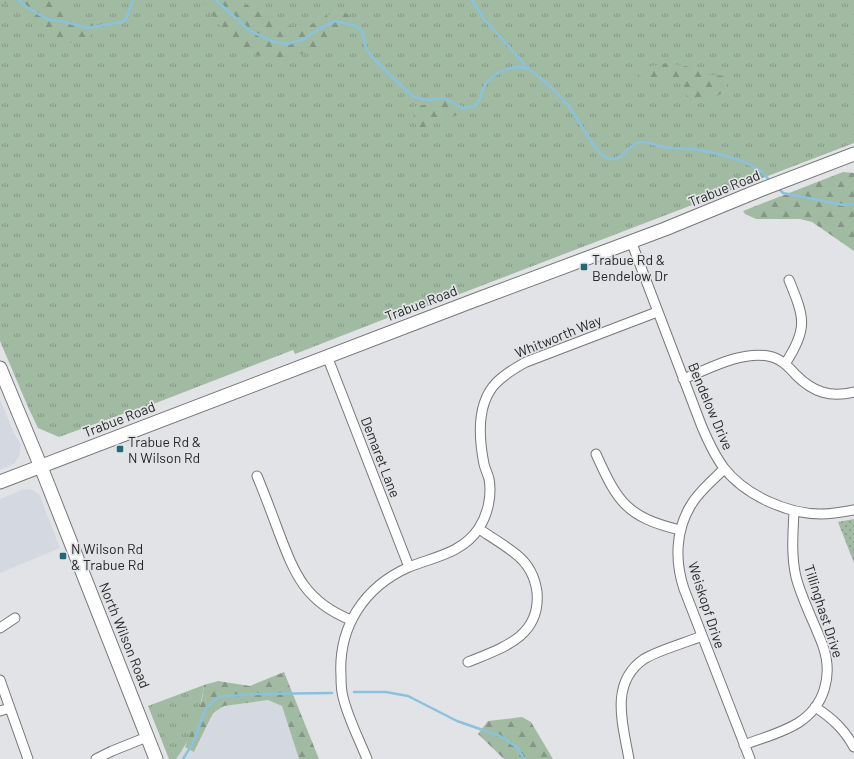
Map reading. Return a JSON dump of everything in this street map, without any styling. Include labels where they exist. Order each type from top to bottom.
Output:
[{"type":"main road","name":"Trabue Road","points":[[0,482],[631,241],[854,154]]},
{"type":"main road","name":"North Wilson Road","points":[[0,368],[41,467],[156,759]]},
{"type":"street","name":"Bendelow Drive","points":[[631,241],[683,378],[712,449],[724,469],[756,496],[794,511],[820,514],[854,510]]},
{"type":"street","points":[[785,364],[799,339],[802,324],[802,315],[789,280]]},
{"type":"street","name":"Whitworth Way","points":[[367,759],[343,696],[341,656],[343,644],[351,620],[366,598],[388,579],[409,567],[450,553],[460,547],[479,529],[486,511],[490,489],[484,465],[480,435],[481,419],[486,400],[495,384],[510,371],[526,362],[657,312]]},
{"type":"street","points":[[683,378],[747,355],[769,356],[785,364],[807,385],[817,391],[837,394],[854,392]]},
{"type":"street","name":"Demaret Lane","points":[[327,356],[409,567]]},
{"type":"street","points":[[596,454],[605,476],[617,496],[626,506],[648,521],[680,530]]},
{"type":"street","name":"Weiskopf Drive","points":[[724,469],[698,495],[690,506],[680,530],[678,551],[680,575],[750,759]]},
{"type":"street","points":[[257,476],[291,564],[299,579],[310,594],[324,606],[338,615],[351,620]]},
{"type":"street","name":"Tillinghast Drive","points":[[744,745],[798,723],[815,707],[824,690],[828,673],[828,664],[823,647],[796,579],[792,547],[794,511]]},
{"type":"street","points":[[468,662],[504,647],[520,637],[531,622],[537,605],[536,587],[531,571],[517,555],[479,529]]},
{"type":"street","points":[[0,628],[15,618]]},
{"type":"street","points":[[629,759],[621,718],[622,691],[626,679],[634,668],[644,659],[702,636]]},
{"type":"street","points":[[0,680],[28,759]]},
{"type":"street","points":[[815,707],[833,719],[847,735],[854,747]]},
{"type":"street","points":[[0,711],[10,708]]},
{"type":"street","points":[[96,759],[112,751],[148,738]]},
{"type":"shaded area","points":[[0,400],[14,433],[21,445],[19,456],[14,464],[0,470]]},
{"type":"shaded area","points":[[30,489],[39,494],[60,548],[0,573],[0,499],[21,490]]},
{"type":"shaded area","points":[[268,700],[282,706],[299,759],[176,759],[185,747],[195,751],[213,713],[224,706]]},
{"type":"green space","points":[[0,0],[854,0],[854,143],[397,318],[395,315],[295,354],[293,350],[143,408],[142,407],[59,437],[38,428],[0,341]]},
{"type":"green space","points":[[2,0],[50,0],[65,11],[92,23],[96,32],[82,41],[64,43],[33,25]]},
{"type":"green space","points":[[202,0],[238,0],[282,25],[297,28],[305,28],[329,14],[341,11],[349,15],[351,24],[312,52],[274,58],[250,54],[233,45]]},
{"type":"green space","points":[[667,63],[696,68],[708,75],[729,76],[726,90],[713,99],[695,101],[686,95],[679,78],[645,79],[638,75],[647,67]]},
{"type":"green space","points":[[445,101],[457,115],[417,130],[412,107]]},
{"type":"green space","points":[[843,172],[854,173],[854,251],[812,222],[800,219],[756,219],[745,214],[743,211]]},
{"type":"green space","points":[[854,519],[854,563],[838,522]]},
{"type":"green space","points":[[284,672],[319,759],[299,759],[282,706],[268,700],[224,706],[213,713],[194,752],[185,747],[202,700],[204,685],[218,681],[250,686]]},
{"type":"green space","points":[[204,685],[198,714],[191,734],[176,759],[169,759],[148,706]]},
{"type":"green space","points":[[522,717],[531,722],[553,759],[504,759],[478,734],[488,721]]},
{"type":"waterway","points":[[18,0],[28,8],[47,19],[66,22],[87,28],[122,22],[126,19],[133,0]]},
{"type":"waterway","points":[[216,0],[250,31],[272,41],[288,44],[304,39],[322,27],[336,21],[356,26],[362,31],[367,50],[374,59],[410,94],[426,100],[444,98],[463,108],[475,106],[479,101],[483,88],[493,77],[508,69],[519,67],[525,68],[536,74],[564,101],[573,112],[597,150],[607,158],[617,158],[636,143],[647,142],[667,148],[691,149],[734,158],[758,169],[771,182]]},
{"type":"waterway","points":[[472,0],[484,19],[522,61],[525,68]]},
{"type":"waterway","points":[[778,188],[783,193],[843,205],[854,204]]},
{"type":"waterway","points":[[354,692],[386,692],[408,696],[457,721],[500,736],[517,747],[524,759]]},
{"type":"waterway","points":[[183,759],[193,743],[206,708],[218,697],[255,694],[332,693]]},
{"type":"place","name":"Trabue Rd & Bendelow Dr","points":[[584,267]]},
{"type":"place","name":"Trabue Rd & N Wilson Rd","points":[[120,449]]},
{"type":"place","name":"N Wilson Rd & Trabue Rd","points":[[63,556]]}]
